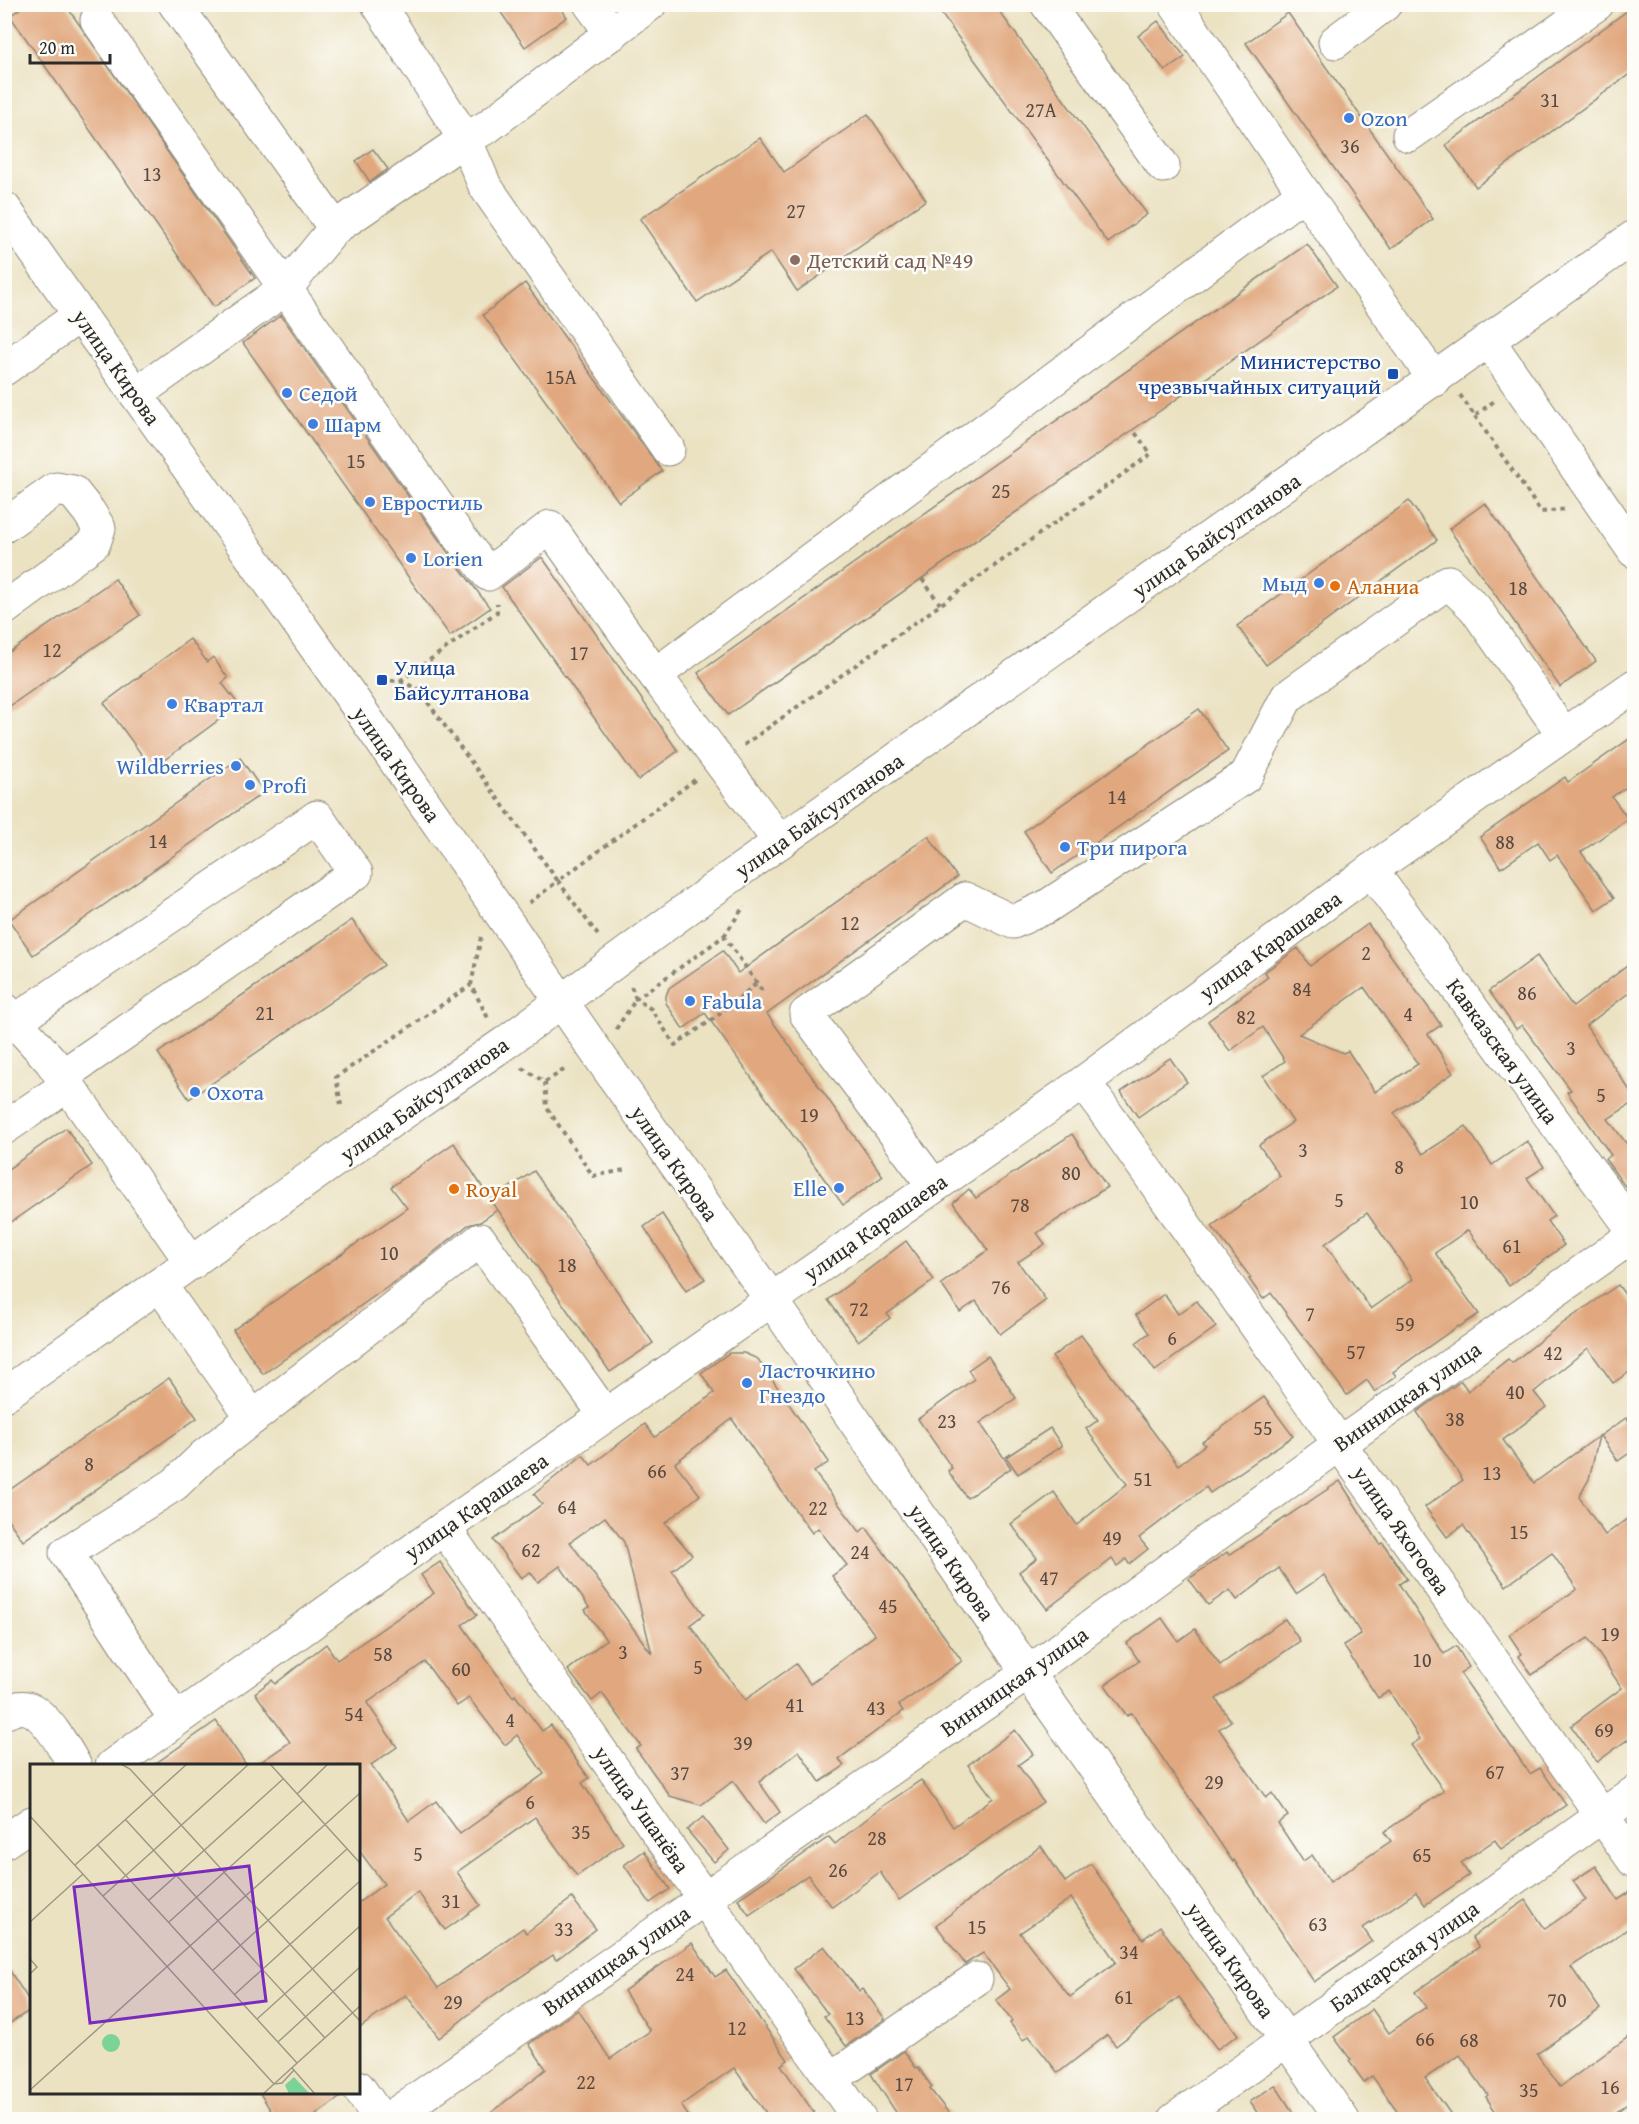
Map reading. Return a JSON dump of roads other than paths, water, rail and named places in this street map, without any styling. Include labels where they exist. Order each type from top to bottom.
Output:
[{"type":"street","points":[[175,4],[335,228]]},
{"type":"street","points":[[378,4],[465,139],[485,186],[668,449]]},
{"type":"street","points":[[590,4],[612,34]]},
{"type":"street","points":[[136,394],[286,288],[335,228],[486,127],[650,4]]},
{"type":"street","points":[[1047,4],[1163,166]]},
{"type":"street","points":[[1335,42],[1385,4]]},
{"type":"street","points":[[1409,135],[1597,4]]},
{"type":"street","points":[[1187,9],[1304,193],[1446,386]]},
{"type":"street","points":[[97,20],[488,574],[550,527],[655,675],[780,842]]},
{"type":"street","points":[[655,675],[1304,193]]},
{"type":"street","name":"улица Кирова","points":[[4,208],[356,704],[771,1299],[1028,1673],[1343,2120]]},
{"type":"street","name":"улица Байсултанова","points":[[4,1395],[362,1141],[505,1043],[780,842],[1446,386],[1488,340],[1635,237]]},
{"type":"street","points":[[4,369],[80,315]]},
{"type":"street","points":[[1488,340],[1635,551]]},
{"type":"street","points":[[4,526],[56,489],[73,492],[99,528],[94,543],[4,609]]},
{"type":"street","points":[[934,1186],[806,1014],[965,899],[1013,922],[1046,907],[1246,776],[1287,697],[1448,582],[1475,608],[1564,735]]},
{"type":"street","name":"улица Карашаева","points":[[124,1762],[176,1720],[444,1528],[1084,1082],[1371,870],[1635,686]]},
{"type":"street","points":[[4,1128],[65,1081],[356,873],[317,817],[10,1015],[51,1061],[65,1081],[192,1263]]},
{"type":"street","name":"Кавказская улица","points":[[1371,870],[1635,1233]]},
{"type":"street","name":"улица Яхогоева","points":[[1084,1082],[1635,1861]]},
{"type":"street","name":"Винницкая улица","points":[[387,2120],[1028,1673],[1341,1443],[1635,1233]]},
{"type":"street","points":[[176,1720],[66,1553],[175,1484],[204,1456],[480,1240],[605,1415]]},
{"type":"street","points":[[160,1285],[253,1418]]},
{"type":"street","name":"улица Ушанёва","points":[[444,1528],[860,2120]]},
{"type":"street","points":[[4,1713],[19,1707],[28,1708],[39,1716],[61,1740],[74,1764]]},
{"type":"street","name":"Балкарская улица","points":[[1174,2120],[1635,1793]]},
{"type":"street","points":[[4,1842],[30,1824]]},
{"type":"street","points":[[831,2079],[976,1979]]},
{"type":"street","points":[[360,2090],[381,2120]]},
{"type":"place","name":"Ozon","points":[[1349,118]]},
{"type":"place","name":"Детский сад №49","points":[[795,260]]},
{"type":"place","name":"Министерство чрезвычайных ситуаций","points":[[1393,374]]},
{"type":"place","name":"Седой","points":[[287,393]]},
{"type":"place","name":"Шарм","points":[[313,424]]},
{"type":"place","name":"Евростиль","points":[[370,502]]},
{"type":"place","name":"Lorien","points":[[411,558]]},
{"type":"place","name":"Мыд","points":[[1319,583]]},
{"type":"place","name":"Аланиа","points":[[1335,586]]},
{"type":"place","name":"Улица Байсултанова","points":[[382,680]]},
{"type":"place","name":"Квартал","points":[[172,704]]},
{"type":"place","name":"Wildberries","points":[[236,766]]},
{"type":"place","name":"Profi","points":[[250,785]]},
{"type":"place","name":"Три пирога","points":[[1065,847]]},
{"type":"place","name":"Fabula","points":[[690,1001]]},
{"type":"place","name":"Охота","points":[[195,1092]]},
{"type":"place","name":"Elle","points":[[839,1188]]},
{"type":"place","name":"Royal","points":[[454,1189]]},
{"type":"place","name":"Ласточкино Гнездо","points":[[747,1383]]}]
